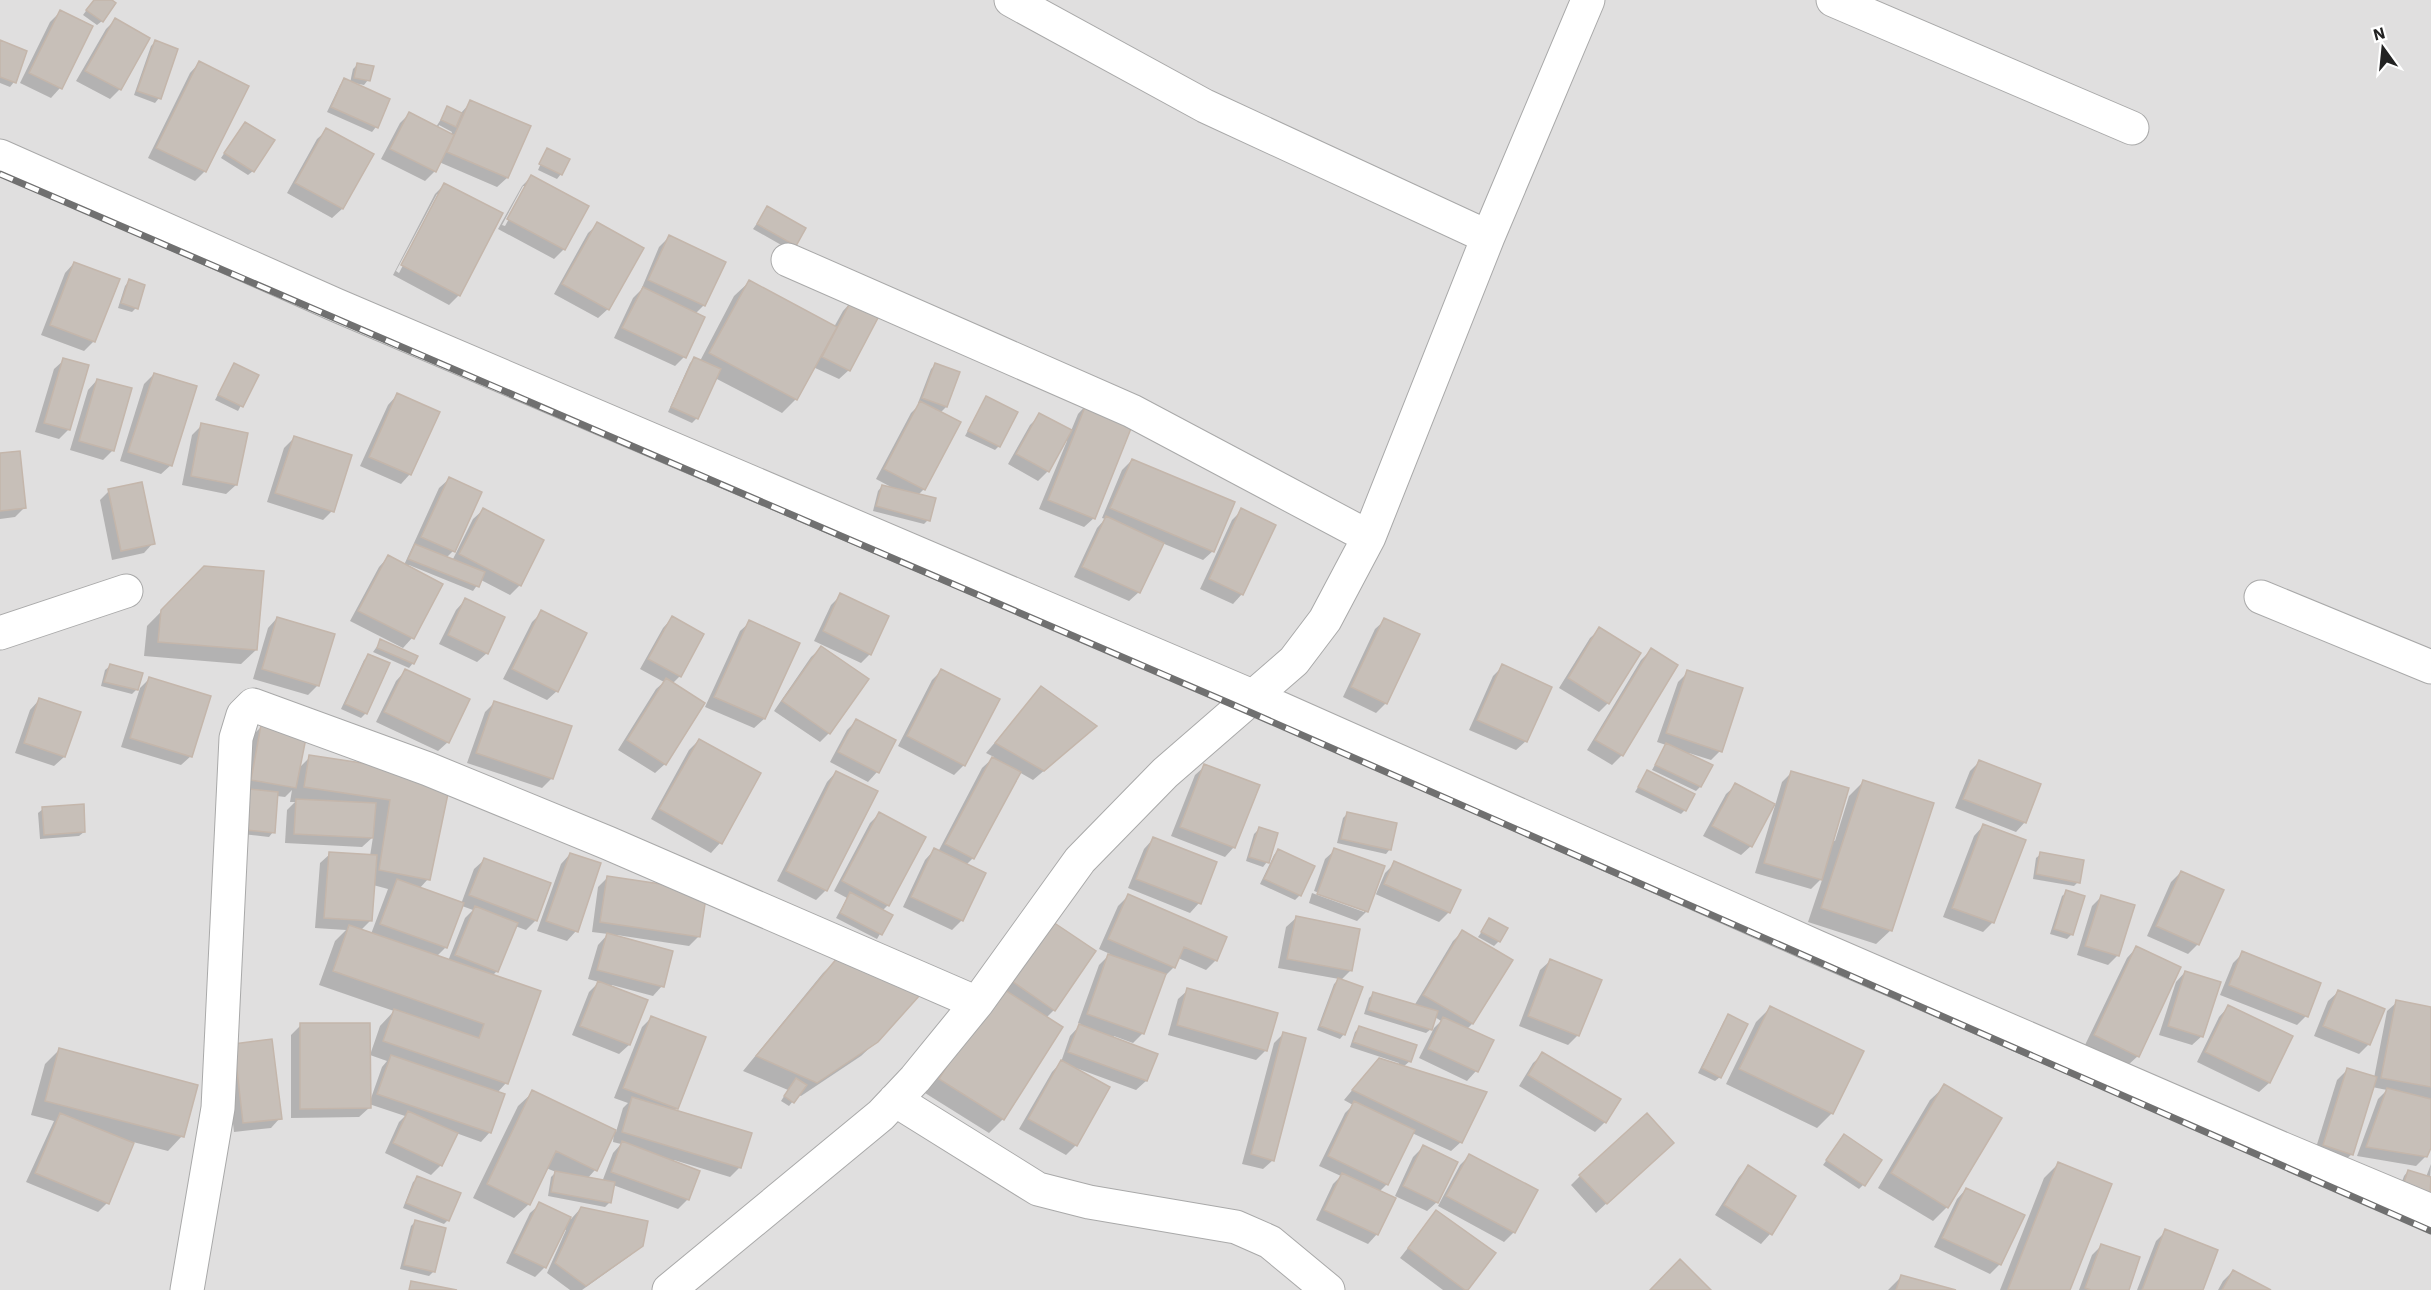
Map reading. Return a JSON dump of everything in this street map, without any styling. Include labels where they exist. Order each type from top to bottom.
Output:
[{"type":"street","points":[[1011,0],[1205,106],[1488,237]]},
{"type":"street","points":[[669,1290],[881,1115],[978,1003],[1080,860],[1138,798],[1294,661],[1325,620],[1369,537],[1488,237],[1588,0]]},
{"type":"street","points":[[1833,0],[2132,128]]},
{"type":"street","points":[[0,156],[336,305],[1252,696],[1817,947],[2431,1211]]},
{"type":"street","points":[[788,260],[1132,411],[1369,537]]},
{"type":"street","points":[[0,633],[126,591]]},
{"type":"street","points":[[2261,597],[2431,668]]},
{"type":"street","points":[[187,1290],[218,1108],[236,738],[243,715],[253,705],[439,773],[608,843],[978,1003]]},
{"type":"street","points":[[895,1100],[1038,1189],[1089,1202],[1236,1227],[1270,1242],[1328,1290]]},
{"type":"shaded area","points":[[0,0],[2431,0],[2431,1290],[0,1290]]},
{"type":"building","points":[[94,0],[112,0],[116,3],[103,22],[86,10]]},
{"type":"building","points":[[60,10],[93,26],[62,89],[29,73]]},
{"type":"building","points":[[115,18],[150,38],[121,90],[85,71]]},
{"type":"building","points":[[0,40],[27,51],[16,83],[0,77]]},
{"type":"building","points":[[155,40],[178,49],[161,99],[137,91]]},
{"type":"building","points":[[199,61],[249,86],[206,172],[156,148]]},
{"type":"building","points":[[357,63],[374,66],[370,81],[354,78]]},
{"type":"building","points":[[344,78],[390,99],[378,128],[331,107]]},
{"type":"building","points":[[470,100],[531,126],[508,178],[447,152]]},
{"type":"building","points":[[447,106],[462,113],[456,127],[441,120]]},
{"type":"building","points":[[409,112],[454,135],[436,172],[390,149]]},
{"type":"building","points":[[245,122],[275,140],[254,172],[224,153]]},
{"type":"building","points":[[326,128],[374,154],[343,209],[295,183]]},
{"type":"building","points":[[547,148],[570,159],[562,175],[539,164]]},
{"type":"building","points":[[531,175],[589,206],[565,250],[507,219]]},
{"type":"building","points":[[444,183],[503,213],[460,296],[401,265]]},
{"type":"building","points":[[767,206],[806,228],[796,246],[757,224]]},
{"type":"building","points":[[597,222],[644,248],[609,310],[562,284]]},
{"type":"building","points":[[669,235],[726,262],[705,306],[648,280]]},
{"type":"building","points":[[74,262],[120,279],[95,342],[50,325]]},
{"type":"building","points":[[129,279],[145,285],[138,309],[121,303]]},
{"type":"building","points":[[749,280],[837,327],[797,400],[709,353]]},
{"type":"building","points":[[643,287],[705,317],[686,358],[622,328]]},
{"type":"building","points":[[852,299],[880,314],[850,371],[822,357]]},
{"type":"building","points":[[694,357],[721,369],[698,419],[671,407]]},
{"type":"building","points":[[63,358],[89,365],[70,430],[44,423]]},
{"type":"building","points":[[234,363],[259,375],[243,407],[218,395]]},
{"type":"building","points":[[935,363],[960,372],[947,407],[922,398]]},
{"type":"building","points":[[154,373],[197,386],[172,466],[128,452]]},
{"type":"building","points":[[97,379],[132,388],[114,451],[79,441]]},
{"type":"building","points":[[397,393],[440,412],[411,475],[369,457]]},
{"type":"building","points":[[986,396],[1018,412],[1000,447],[968,431]]},
{"type":"building","points":[[920,401],[961,422],[925,490],[884,469]]},
{"type":"building","points":[[1087,402],[1134,421],[1095,519],[1048,500]]},
{"type":"building","points":[[1039,413],[1072,430],[1049,472],[1016,454]]},
{"type":"building","points":[[201,423],[248,433],[237,485],[191,476]]},
{"type":"building","points":[[294,436],[352,455],[334,512],[275,493]]},
{"type":"building","points":[[20,451],[26,508],[0,511],[0,453]]},
{"type":"building","points":[[1132,459],[1235,502],[1214,552],[1110,508]]},
{"type":"building","points":[[449,477],[482,492],[455,552],[421,537]]},
{"type":"building","points":[[142,482],[155,544],[121,551],[108,489]]},
{"type":"building","points":[[882,485],[936,498],[930,521],[876,506]]},
{"type":"building","points":[[483,508],[544,540],[521,586],[459,554]]},
{"type":"building","points":[[1241,508],[1276,525],[1243,595],[1209,579]]},
{"type":"building","points":[[1106,516],[1164,543],[1140,593],[1082,567]]},
{"type":"building","points":[[415,544],[485,572],[479,587],[408,559]]},
{"type":"building","points":[[388,555],[443,584],[414,639],[358,611]]},
{"type":"building","points":[[204,566],[264,571],[257,650],[158,642],[161,610]]},
{"type":"building","points":[[840,593],[889,616],[871,655],[823,631]]},
{"type":"building","points":[[465,598],[505,617],[488,654],[448,635]]},
{"type":"building","points":[[541,610],[587,633],[558,692],[512,669]]},
{"type":"building","points":[[672,616],[704,634],[681,677],[648,659]]},
{"type":"building","points":[[277,617],[335,634],[319,686],[262,669]]},
{"type":"building","points":[[1384,618],[1420,634],[1387,704],[1351,687]]},
{"type":"building","points":[[749,620],[800,643],[765,719],[714,697]]},
{"type":"building","points":[[1599,627],[1641,653],[1609,704],[1568,678]]},
{"type":"building","points":[[380,639],[418,656],[414,664],[377,648]]},
{"type":"building","points":[[821,646],[869,679],[830,734],[782,701]]},
{"type":"building","points":[[1651,648],[1678,665],[1623,756],[1595,740]]},
{"type":"building","points":[[368,654],[390,663],[367,714],[345,704]]},
{"type":"building","points":[[110,664],[143,673],[138,690],[104,682]]},
{"type":"building","points":[[1502,664],[1552,687],[1527,742],[1477,720]]},
{"type":"building","points":[[405,669],[470,699],[449,743],[384,712]]},
{"type":"building","points":[[941,669],[1000,699],[965,766],[907,736]]},
{"type":"building","points":[[1687,670],[1743,688],[1722,752],[1666,733]]},
{"type":"building","points":[[149,677],[211,696],[192,757],[130,738]]},
{"type":"building","points":[[666,678],[705,703],[666,765],[627,740]]},
{"type":"building","points":[[1041,686],[1097,726],[1044,771],[995,743]]},
{"type":"building","points":[[39,698],[81,712],[65,757],[24,743]]},
{"type":"building","points":[[494,701],[572,726],[553,779],[476,753]]},
{"type":"building","points":[[856,719],[896,740],[879,773],[838,752]]},
{"type":"building","points":[[261,725],[307,733],[296,788],[251,780]]},
{"type":"building","points":[[699,739],[761,773],[722,844],[659,809]]},
{"type":"building","points":[[1666,743],[1713,765],[1701,787],[1655,765]]},
{"type":"building","points":[[309,755],[395,768],[449,789],[430,880],[379,870],[390,800],[304,787]]},
{"type":"building","points":[[992,757],[1021,772],[974,859],[945,844]]},
{"type":"building","points":[[1979,760],[2041,784],[2026,823],[1963,799]]},
{"type":"building","points":[[1204,764],[1260,785],[1235,848],[1180,827]]},
{"type":"building","points":[[1647,770],[1695,794],[1686,811],[1638,787]]},
{"type":"building","points":[[836,771],[878,791],[827,891],[786,871]]},
{"type":"building","points":[[1791,771],[1849,788],[1822,880],[1764,863]]},
{"type":"building","points":[[1863,780],[1934,803],[1892,931],[1821,908]]},
{"type":"building","points":[[1735,783],[1775,804],[1752,847],[1712,826]]},
{"type":"building","points":[[249,789],[278,792],[275,833],[246,830]]},
{"type":"building","points":[[296,799],[376,803],[373,838],[294,834]]},
{"type":"building","points":[[84,804],[85,832],[44,835],[42,807]]},
{"type":"building","points":[[879,812],[926,837],[889,906],[842,881]]},
{"type":"building","points":[[1347,812],[1397,823],[1391,850],[1341,839]]},
{"type":"building","points":[[1983,824],[2026,840],[1994,923],[1952,908]]},
{"type":"building","points":[[1259,827],[1278,833],[1269,863],[1249,857]]},
{"type":"building","points":[[1153,837],[1217,862],[1201,904],[1136,879]]},
{"type":"building","points":[[934,848],[986,873],[963,921],[911,897]]},
{"type":"building","points":[[1334,848],[1385,866],[1368,912],[1317,894]]},
{"type":"building","points":[[1278,849],[1315,866],[1301,896],[1264,879]]},
{"type":"building","points":[[329,852],[377,855],[372,921],[324,918]]},
{"type":"building","points":[[2040,852],[2084,860],[2080,883],[2036,874]]},
{"type":"building","points":[[570,853],[601,863],[578,932],[546,921]]},
{"type":"building","points":[[484,858],[551,883],[537,921],[469,895]]},
{"type":"building","points":[[1394,861],[1461,890],[1450,913],[1384,884]]},
{"type":"building","points":[[2181,871],[2224,890],[2199,945],[2156,926]]},
{"type":"building","points":[[607,876],[707,891],[700,937],[600,922]]},
{"type":"building","points":[[397,879],[464,903],[447,948],[380,924]]},
{"type":"building","points":[[2066,890],[2085,896],[2073,935],[2054,929]]},
{"type":"building","points":[[850,892],[893,915],[882,935],[840,913]]},
{"type":"building","points":[[1128,894],[1227,937],[1217,961],[1184,947],[1175,968],[1108,939]]},
{"type":"building","points":[[2101,895],[2135,905],[2119,956],[2085,946]]},
{"type":"building","points":[[475,906],[518,923],[498,972],[455,955]]},
{"type":"building","points":[[1044,916],[1096,951],[1055,1011],[1003,975]]},
{"type":"building","points":[[1296,916],[1360,929],[1352,971],[1287,959]]},
{"type":"building","points":[[1489,918],[1508,928],[1500,942],[1481,932]]},
{"type":"building","points":[[349,925],[541,991],[508,1084],[383,1041],[394,1009],[479,1038],[484,1024],[333,971]]},
{"type":"building","points":[[1462,930],[1513,960],[1473,1024],[1423,995]]},
{"type":"building","points":[[607,933],[673,951],[664,987],[597,970]]},
{"type":"building","points":[[2136,946],[2181,967],[2139,1057],[2094,1035]]},
{"type":"building","points":[[2242,951],[2321,983],[2308,1017],[2229,985]]},
{"type":"building","points":[[1108,954],[1166,974],[1144,1034],[1087,1014]]},
{"type":"building","points":[[838,957],[920,995],[878,1042],[817,1083],[756,1056]]},
{"type":"building","points":[[1550,959],[1602,980],[1579,1036],[1528,1016]]},
{"type":"building","points":[[2185,971],[2221,982],[2203,1037],[2168,1026]]},
{"type":"building","points":[[1338,978],[1363,987],[1345,1035],[1320,1026]]},
{"type":"building","points":[[598,981],[648,1000],[630,1045],[580,1026]]},
{"type":"building","points":[[997,985],[1063,1027],[1004,1120],[939,1079]]},
{"type":"building","points":[[1187,988],[1278,1013],[1267,1051],[1177,1025]]},
{"type":"building","points":[[2338,990],[2385,1009],[2370,1045],[2323,1026]]},
{"type":"building","points":[[1373,992],[1438,1011],[1432,1030],[1368,1010]]},
{"type":"building","points":[[2396,1000],[2431,1007],[2431,1087],[2381,1078]]},
{"type":"building","points":[[2228,1005],[2293,1036],[2270,1083],[2205,1052]]},
{"type":"building","points":[[1770,1006],[1864,1051],[1833,1114],[1739,1069]]},
{"type":"building","points":[[1728,1014],[1748,1024],[1721,1078],[1702,1068]]},
{"type":"building","points":[[651,1016],[706,1037],[678,1109],[623,1088]]},
{"type":"building","points":[[1443,1017],[1494,1040],[1478,1072],[1428,1049]]},
{"type":"building","points":[[300,1023],[370,1023],[371,1108],[300,1109]]},
{"type":"building","points":[[1079,1024],[1158,1054],[1147,1081],[1068,1052]]},
{"type":"building","points":[[1359,1026],[1417,1045],[1411,1062],[1353,1042]]},
{"type":"building","points":[[1283,1032],[1306,1038],[1274,1161],[1251,1154]]},
{"type":"building","points":[[272,1039],[282,1119],[243,1123],[234,1044]]},
{"type":"building","points":[[59,1048],[198,1085],[184,1137],[45,1101]]},
{"type":"building","points":[[1542,1052],[1621,1099],[1606,1123],[1528,1075]]},
{"type":"building","points":[[391,1055],[505,1094],[491,1133],[377,1094]]},
{"type":"building","points":[[1379,1058],[1487,1092],[1462,1143],[1352,1090]]},
{"type":"building","points":[[1061,1060],[1110,1087],[1077,1146],[1028,1119]]},
{"type":"building","points":[[2347,1068],[2377,1077],[2353,1155],[2323,1145]]},
{"type":"building","points":[[796,1078],[807,1085],[794,1103],[784,1096]]},
{"type":"building","points":[[1944,1084],[2002,1118],[1948,1208],[1891,1173]]},
{"type":"building","points":[[2387,1088],[2431,1099],[2431,1148],[2427,1157],[2366,1147]]},
{"type":"building","points":[[532,1090],[616,1130],[597,1171],[556,1151],[530,1205],[487,1184]]},
{"type":"building","points":[[632,1097],[752,1133],[741,1168],[622,1132]]},
{"type":"building","points":[[1354,1101],[1415,1130],[1388,1185],[1328,1156]]},
{"type":"building","points":[[408,1111],[458,1133],[442,1166],[393,1143]]},
{"type":"building","points":[[60,1113],[134,1143],[109,1204],[35,1173]]},
{"type":"building","points":[[1647,1113],[1674,1143],[1607,1204],[1579,1175]]},
{"type":"building","points":[[1844,1134],[1882,1160],[1865,1186],[1826,1160]]},
{"type":"building","points":[[622,1141],[700,1171],[689,1200],[611,1172]]},
{"type":"building","points":[[1423,1145],[1458,1162],[1438,1203],[1403,1186]]},
{"type":"building","points":[[1469,1154],[1538,1190],[1515,1233],[1446,1196]]},
{"type":"building","points":[[2058,1162],[2112,1184],[2070,1290],[2008,1289]]},
{"type":"building","points":[[1748,1165],[1796,1196],[1772,1235],[1724,1205]]},
{"type":"building","points":[[2408,1170],[2431,1177],[2430,1194],[2403,1186]]},
{"type":"building","points":[[555,1171],[615,1182],[611,1203],[551,1192]]},
{"type":"building","points":[[1342,1173],[1396,1198],[1378,1235],[1324,1210]]},
{"type":"building","points":[[417,1176],[461,1193],[449,1221],[406,1203]]},
{"type":"building","points":[[1966,1188],[2025,1215],[2001,1265],[1942,1238]]},
{"type":"building","points":[[539,1202],[571,1217],[546,1268],[514,1253]]},
{"type":"building","points":[[581,1207],[648,1221],[643,1246],[586,1286],[555,1263]]},
{"type":"building","points":[[1436,1210],[1496,1253],[1468,1290],[1408,1248]]},
{"type":"building","points":[[415,1220],[446,1228],[435,1272],[404,1265]]},
{"type":"building","points":[[2165,1229],[2218,1250],[2203,1290],[2142,1290]]},
{"type":"building","points":[[2101,1244],[2140,1257],[2129,1290],[2085,1288]]},
{"type":"building","points":[[1680,1259],[1711,1290],[1650,1290]]},
{"type":"building","points":[[2233,1270],[2271,1290],[2222,1290]]},
{"type":"building","points":[[1901,1275],[1956,1290],[1896,1290]]},
{"type":"building","points":[[411,1281],[457,1290],[409,1290]]},
{"type":"railway","points":[[0,174],[1229,703],[2431,1231]]}]
